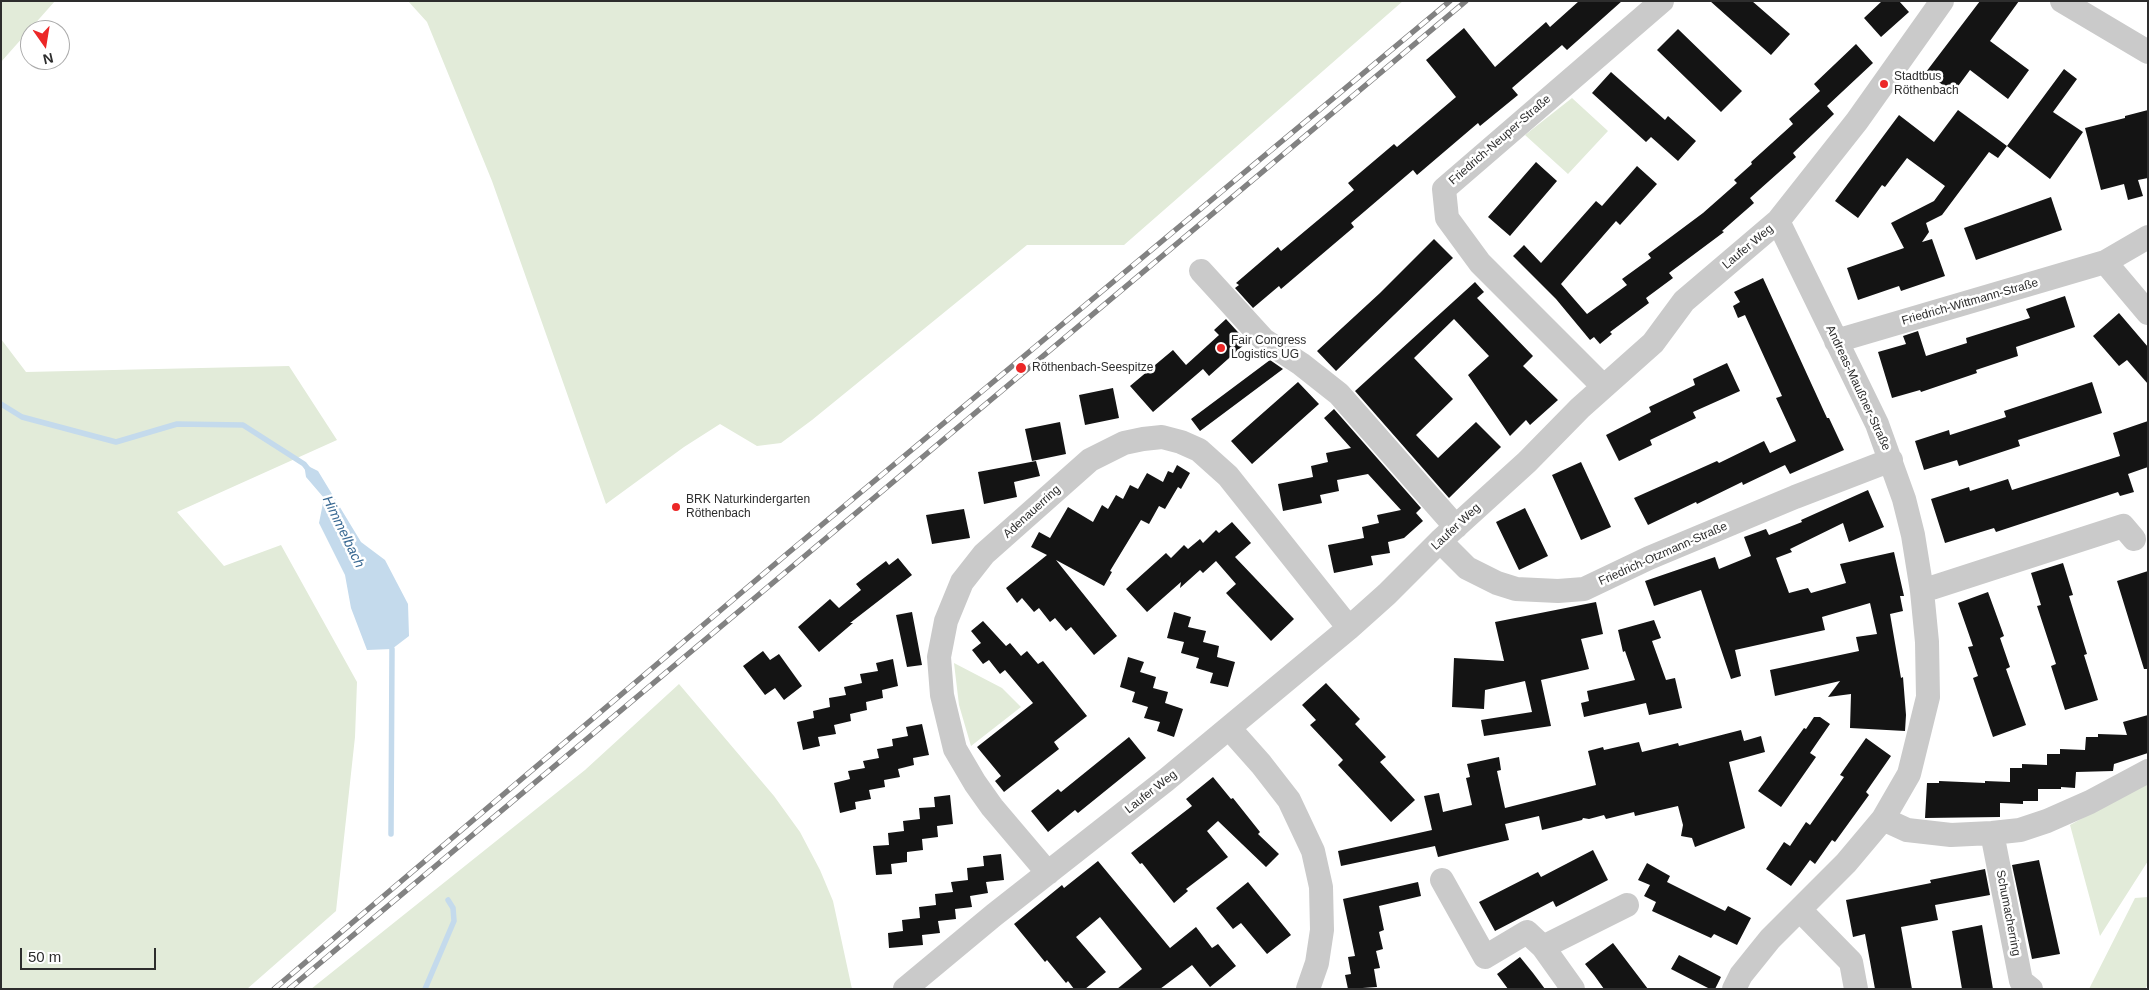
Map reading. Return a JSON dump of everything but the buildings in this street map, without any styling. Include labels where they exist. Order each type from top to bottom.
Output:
[{"type":"street","name":"Friedrich-Neuper-Straße","points":[[1603,386],[1480,263],[1447,218],[1444,189],[1662,1]]},
{"type":"street","points":[[2062,1],[2148,52]]},
{"type":"street","name":"Laufer Weg","points":[[905,989],[1166,780],[1349,628],[1527,462],[1603,386],[1653,343],[1684,301],[1778,221],[1857,121],[1940,2]]},
{"type":"street","name":"Andreas-Maußner-Straße","points":[[1778,221],[1877,424],[1891,460],[1914,536],[1928,642],[1928,697],[1909,774],[1883,819]]},
{"type":"street","name":"Friedrich-Wittmann-Straße","points":[[1836,341],[2105,262],[2148,237]]},
{"type":"street","points":[[2105,262],[2148,313]]},
{"type":"street","name":"Friedrich-Otzmann-Straße","points":[[1201,271],[1264,340],[1301,364],[1339,394],[1448,534],[1467,568],[1496,583],[1516,589],[1558,591],[1584,589],[1658,555],[1891,460]]},
{"type":"street","name":"Adenauerring","points":[[1048,873],[992,807],[955,749],[942,695],[939,657],[946,621],[962,582],[984,554],[1090,460],[1124,443],[1162,437],[1181,442],[1199,450],[1228,476],[1349,628]]},
{"type":"street","points":[[1922,591],[2123,526],[2134,539]]},
{"type":"street","points":[[1229,728],[1261,764],[1289,800],[1313,850],[1320,887],[1322,930],[1317,963],[1308,989]]},
{"type":"street","points":[[1734,989],[1741,975],[1770,939],[1846,864],[1883,819],[1907,830],[1951,835],[1992,834],[2020,830],[2047,821],[2090,802],[2148,771]]},
{"type":"street","name":"Schumacherring","points":[[1992,834],[2021,981],[2031,989]]},
{"type":"street","points":[[1442,880],[1485,957],[1527,932],[1542,947],[1573,989]]},
{"type":"street","points":[[1542,947],[1627,905]]},
{"type":"street","points":[[1800,910],[1851,962],[1856,989]]},
{"type":"green space","points":[[1,1],[55,1],[38,20],[20,20],[20,41],[1,62]]},
{"type":"green space","points":[[408,1],[1403,1],[1124,245],[1027,245],[812,420],[781,443],[757,446],[720,424],[684,447],[606,504],[492,181],[427,22]]},
{"type":"green space","points":[[1572,98],[1608,131],[1568,174],[1525,135]]},
{"type":"green space","points":[[1,339],[26,372],[289,366],[337,440],[177,512],[224,566],[281,545],[357,682],[355,737],[336,911],[247,989],[1,989]]},
{"type":"green space","points":[[954,663],[1002,688],[1021,707],[971,746],[959,705]]},
{"type":"green space","points":[[679,684],[774,796],[800,832],[820,870],[833,901],[852,989],[311,989],[585,770]]},
{"type":"green space","points":[[2148,782],[2148,861],[2100,936],[2070,825]]},
{"type":"green space","points":[[2148,897],[2148,984],[2145,989],[2089,989],[2135,898]]},
{"type":"water","points":[[304,464],[318,471],[361,542],[385,560],[408,604],[409,636],[392,649],[367,650],[351,608],[345,575],[319,523],[324,498],[306,477]]},
{"type":"waterway","name":"Himmelbach","points":[[1,404],[22,417],[116,442],[177,424],[243,425],[304,464],[308,469]]},
{"type":"waterway","name":"Himmelbach","points":[[390,644],[392,649],[391,834]]},
{"type":"waterway","name":"Himmelbach","points":[[425,989],[454,921],[453,908],[448,900]]},
{"type":"railway","points":[[274,989],[788,553],[1450,1]]},
{"type":"railway","points":[[289,989],[1466,1]]},
{"type":"place","name":"Stadtbus Röthenbach","points":[[1884,84]]},
{"type":"place","name":"Fair Congress Logistics UG","points":[[1221,348]]},
{"type":"place","name":"Röthenbach-Seespitze","points":[[1021,368]]},
{"type":"place","name":"BRK Naturkindergarten Röthenbach","points":[[676,507]]}]
